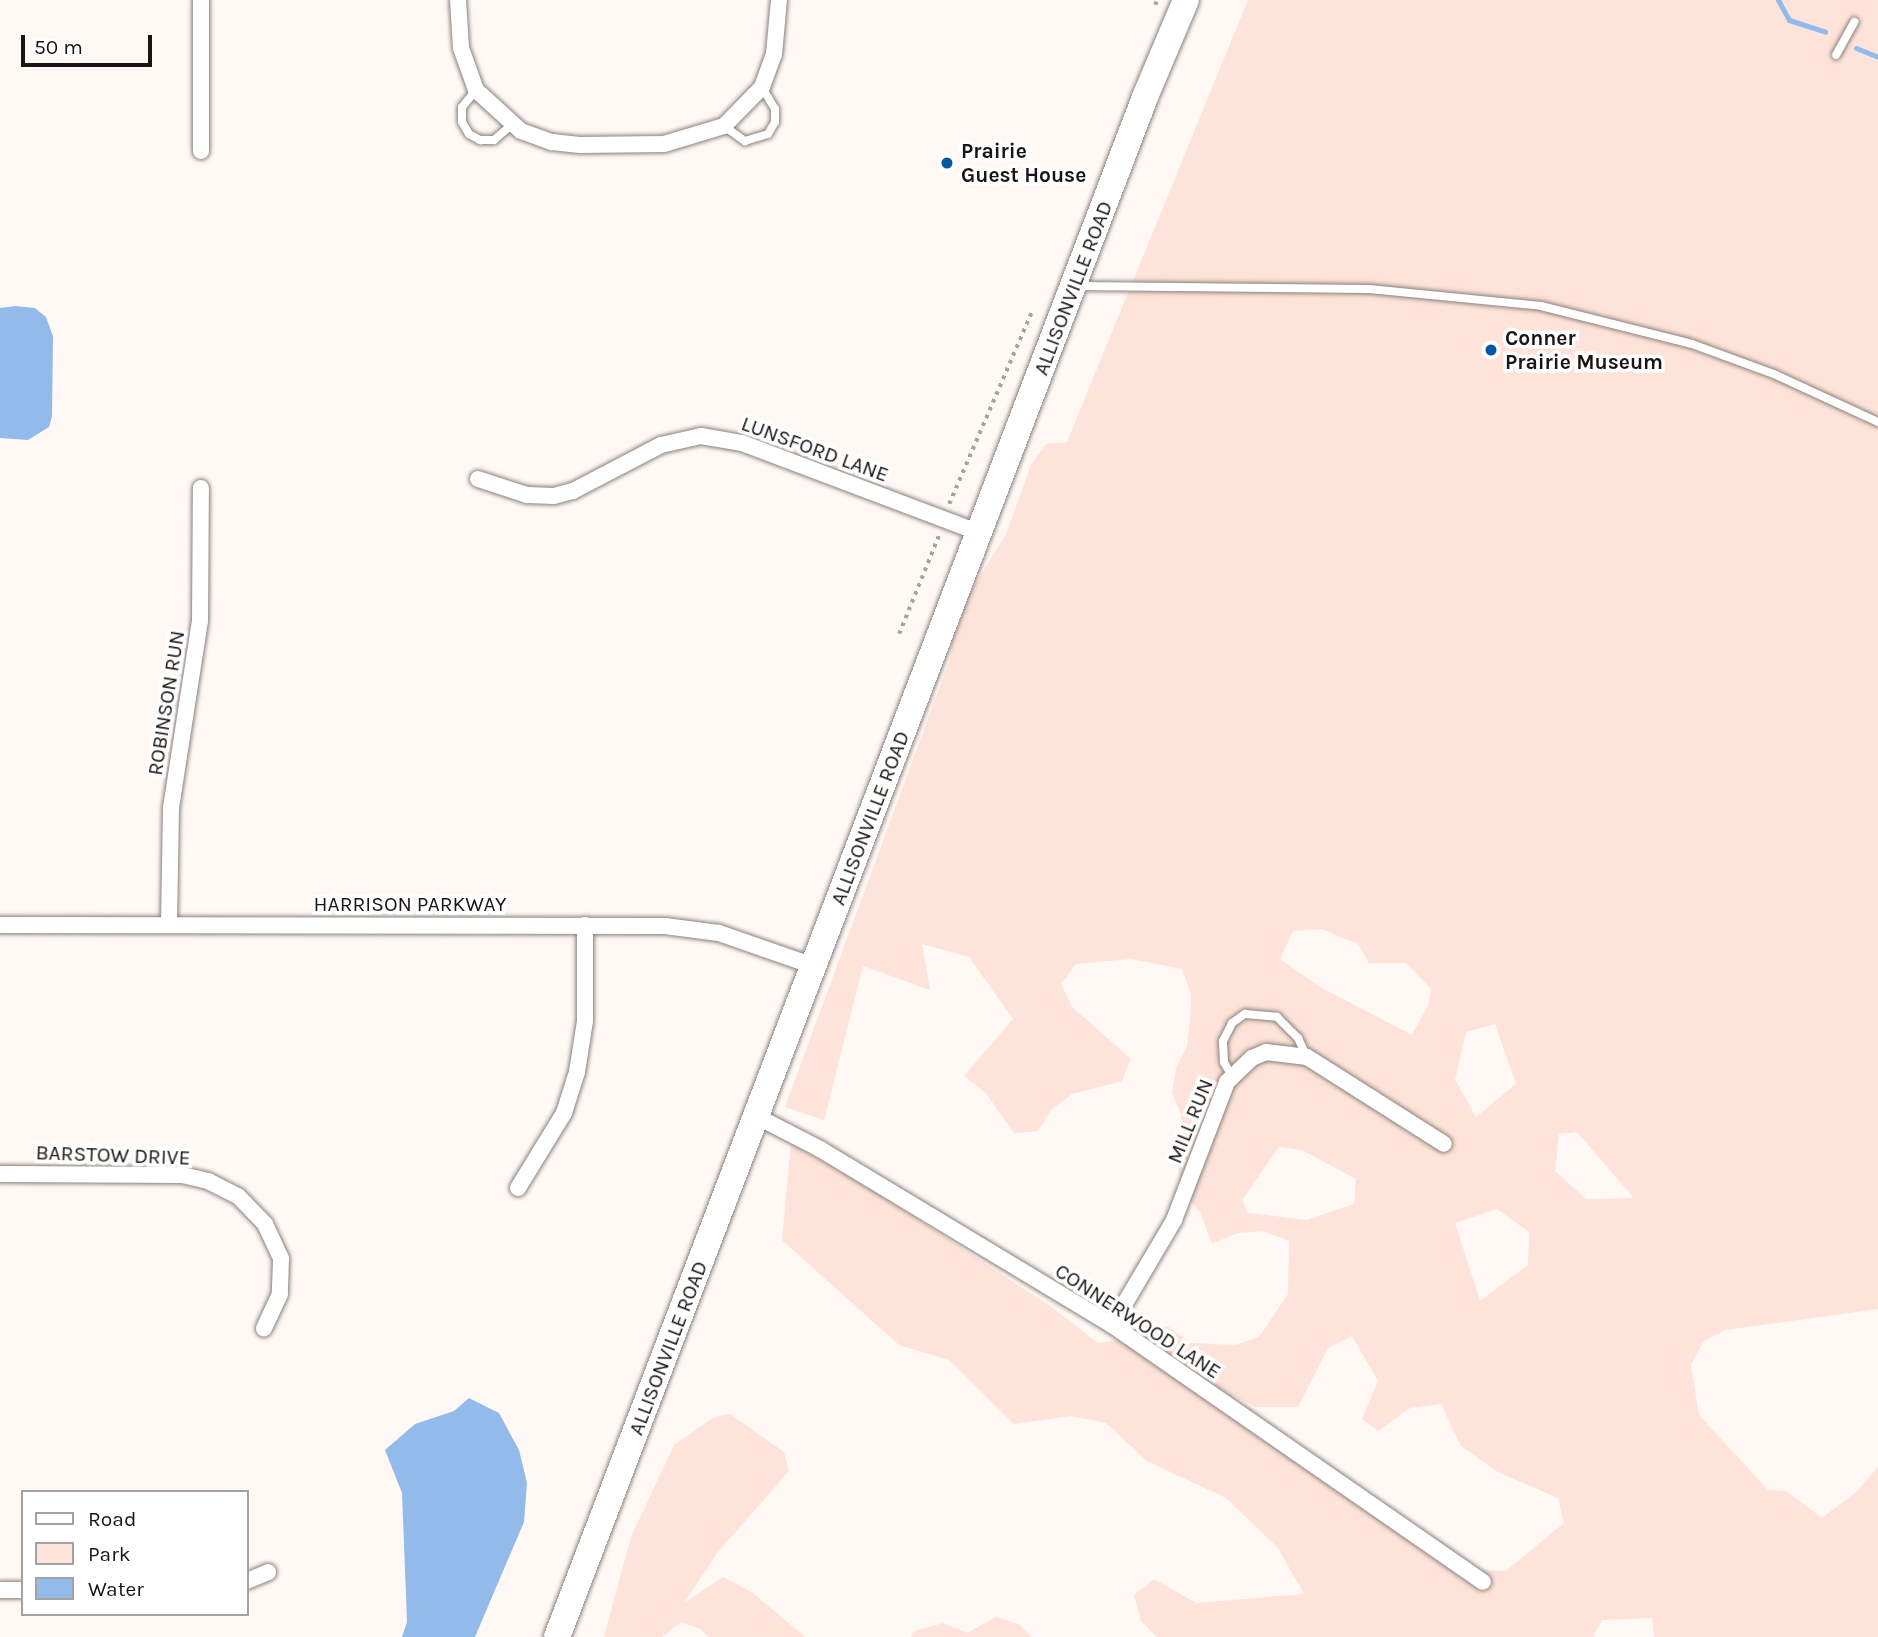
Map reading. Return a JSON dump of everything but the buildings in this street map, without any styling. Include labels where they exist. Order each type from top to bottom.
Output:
[{"type":"main road","name":"ALLISONVILLE ROAD","points":[[557,1637],[1186,0]]},
{"type":"street","points":[[201,0],[201,151]]},
{"type":"street","points":[[458,0],[461,48],[476,90],[511,125],[543,140],[580,145],[664,145],[724,126],[762,88],[774,54],[779,0]]},
{"type":"street","name":"LUNSFORD LANE","points":[[478,479],[527,495],[554,496],[573,491],[661,445],[701,436],[741,443],[980,533]]},
{"type":"street","name":"ROBINSON RUN","points":[[169,924],[171,808],[200,621],[201,488]]},
{"type":"street","name":"HARRISON PARKWAY","points":[[0,925],[585,925],[702,929],[814,966]]},
{"type":"street","points":[[518,1188],[564,1113],[577,1072],[585,1021],[585,925]]},
{"type":"street","name":"MILL RUN","points":[[1112,1325],[1174,1220],[1215,1109],[1232,1076],[1266,1052],[1307,1057],[1444,1144]]},
{"type":"street","name":"CONNERWOOD LANE","points":[[756,1116],[820,1149],[1112,1325],[1483,1582]]},
{"type":"street","name":"BARSTOW DRIVE","points":[[0,1174],[182,1175],[230,1191],[265,1224],[281,1259],[280,1294],[264,1328]]},
{"type":"street","points":[[248,1581],[268,1572]]},
{"type":"street","points":[[0,1590],[21,1590]]},
{"type":"lane","points":[[1836,54],[1854,22]]},
{"type":"lane","points":[[724,126],[745,141],[768,134],[775,122],[775,109],[762,88]]},
{"type":"lane","points":[[476,90],[462,107],[462,122],[469,134],[480,140],[494,140],[511,125]]},
{"type":"lane","points":[[1074,286],[1369,289],[1541,306],[1692,344],[1774,374],[1878,422]]},
{"type":"lane","points":[[1232,1076],[1224,1062],[1223,1041],[1232,1023],[1245,1014],[1277,1017],[1298,1038],[1307,1057]]},
{"type":"path","points":[[949,504],[1032,311]]},
{"type":"path","points":[[899,634],[939,535]]},
{"type":"green space","name":"Conner Prairie Museum","points":[[1248,0],[1878,0],[1878,1309],[1725,1330],[1703,1342],[1691,1365],[1699,1415],[1768,1490],[1786,1491],[1822,1518],[1856,1492],[1878,1467],[1878,1637],[1654,1637],[1652,1618],[1602,1620],[1593,1637],[1157,1637],[1141,1621],[1134,1595],[1154,1579],[1196,1603],[1304,1594],[1278,1548],[1226,1498],[1147,1461],[1106,1423],[1071,1416],[1014,1424],[949,1360],[899,1345],[782,1240],[791,1143],[887,1199],[1050,1306],[1098,1343],[1123,1339],[1144,1324],[1169,1327],[1190,1343],[1236,1345],[1259,1337],[1288,1294],[1289,1241],[1264,1231],[1237,1233],[1212,1244],[1200,1212],[1184,1192],[1178,1166],[1181,1115],[1172,1092],[1176,1068],[1187,1046],[1190,1020],[1191,995],[1182,969],[1131,959],[1076,964],[1061,984],[1072,1007],[1131,1059],[1122,1081],[1072,1094],[1051,1110],[1038,1131],[1014,1133],[985,1092],[964,1076],[1013,1019],[969,957],[922,944],[930,990],[863,966],[824,1120],[785,1107],[950,659],[955,617],[1006,534],[1031,465],[1046,444],[1067,442]],"holes":[[[1321,929],[1358,944],[1369,963],[1406,963],[1431,989],[1428,1006],[1412,1035],[1320,987],[1280,959],[1293,931]],[[1495,1024],[1516,1084],[1476,1117],[1455,1080],[1466,1032]],[[1577,1132],[1633,1197],[1586,1199],[1555,1171],[1559,1134]],[[1279,1147],[1302,1150],[1356,1179],[1354,1204],[1307,1220],[1248,1213],[1242,1200]],[[1497,1209],[1529,1232],[1528,1265],[1480,1301],[1455,1223]],[[1352,1336],[1378,1381],[1362,1419],[1378,1431],[1410,1408],[1441,1404],[1461,1446],[1498,1472],[1558,1498],[1564,1523],[1506,1571],[1478,1570],[1216,1407],[1233,1395],[1255,1407],[1298,1407],[1328,1348]]]},
{"type":"green space","points":[[730,1414],[784,1452],[789,1471],[718,1552],[684,1603],[723,1577],[753,1593],[805,1637],[708,1637],[701,1629],[681,1622],[662,1637],[604,1637],[631,1537],[674,1445],[714,1417]]},
{"type":"green space","points":[[996,1617],[1018,1624],[1032,1637],[911,1637],[915,1631],[943,1623],[967,1633]]},
{"type":"water","points":[[0,308],[35,308],[46,317],[53,336],[52,416],[49,427],[28,440],[0,438]]},
{"type":"water","points":[[469,1398],[499,1413],[519,1450],[527,1483],[524,1522],[475,1637],[402,1637],[407,1622],[402,1493],[385,1450],[415,1424],[454,1411]]},
{"type":"waterway","points":[[1778,0],[1789,20],[1825,32]]},
{"type":"waterway","points":[[1856,48],[1878,57]]},
{"type":"place","name":"Prairie Guest House","points":[[947,163]]},
{"type":"place","name":"Conner Prairie Museum","points":[[1491,350]]}]
